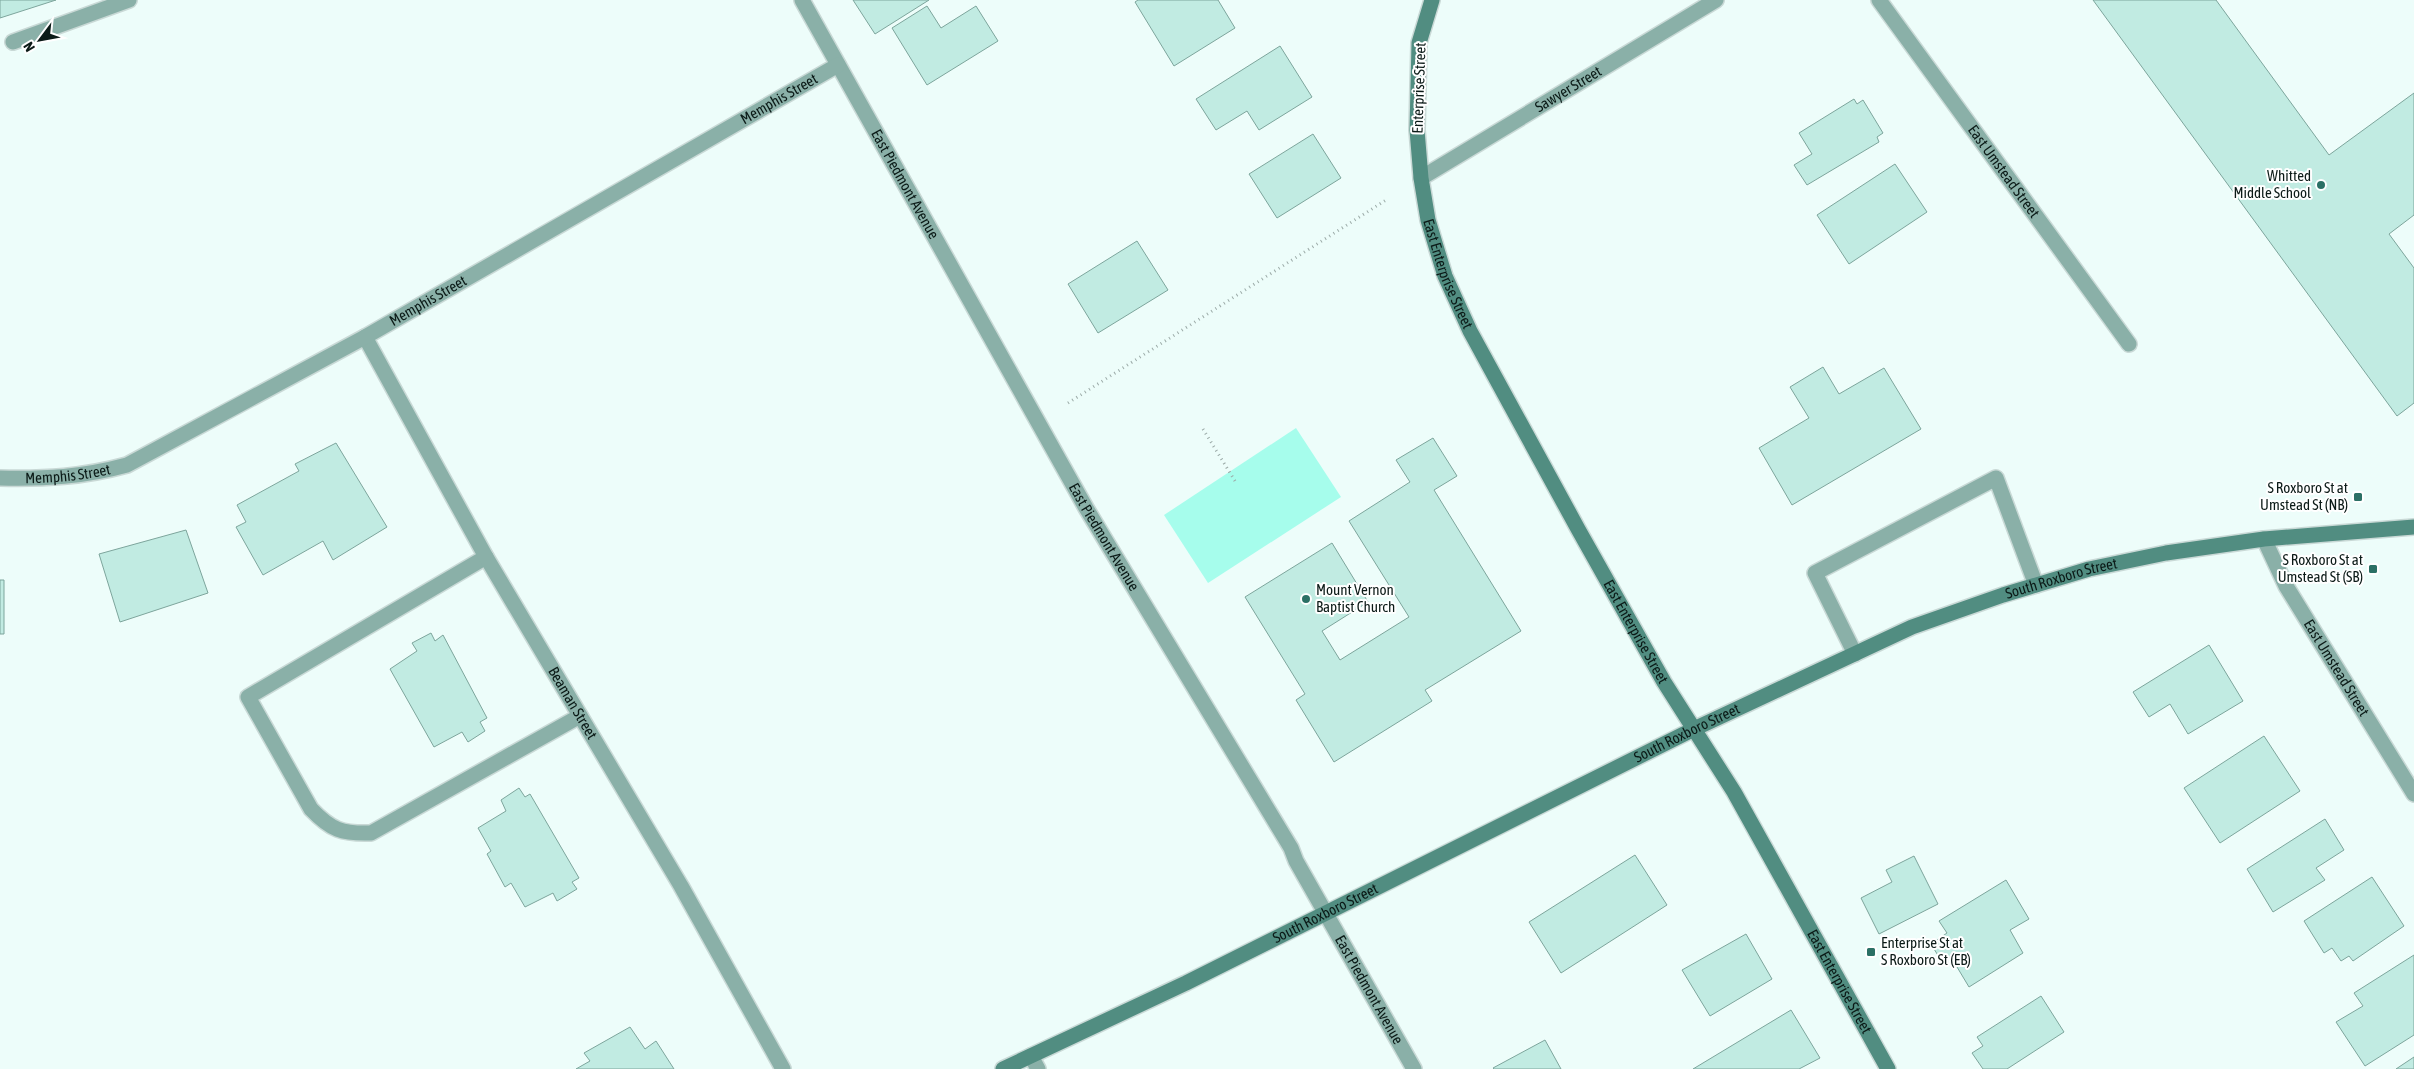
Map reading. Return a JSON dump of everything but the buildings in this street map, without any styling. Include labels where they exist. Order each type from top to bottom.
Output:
[{"type":"street","points":[[13,42],[129,0]]},
{"type":"street","name":"East Piedmont Avenue","points":[[802,0],[1086,508],[1291,848],[1414,1069]]},
{"type":"street","name":"Enterprise Street","points":[[1421,178],[1416,130],[1416,84],[1419,42],[1432,0]]},
{"type":"street","name":"Sawyer Street","points":[[1421,178],[1716,0]]},
{"type":"street","name":"East Umstead Street","points":[[1879,0],[2129,344]]},
{"type":"street","name":"Memphis Street","points":[[0,478],[54,479],[94,474],[127,465],[364,337],[838,65]]},
{"type":"street","name":"East Enterprise Street","points":[[1421,178],[1428,220],[1436,248],[1445,276],[1470,331],[1654,665],[1734,792],[1888,1069]]},
{"type":"street","name":"Beaman Street","points":[[364,337],[486,557],[681,886],[783,1069]]},
{"type":"street","points":[[1855,654],[1815,573],[1996,478],[2036,585]]},
{"type":"street","name":"South Roxboro Street","points":[[1003,1069],[1034,1062],[1325,912],[1694,729],[1912,627],[2089,569],[2156,555],[2264,539],[2414,527]]},
{"type":"street","name":"East Umstead Street","points":[[2264,539],[2286,586],[2414,794]]},
{"type":"street","points":[[486,557],[248,697],[311,809],[325,824],[350,834],[371,833],[580,716]]},
{"type":"path","points":[[1068,403],[1386,200]]},
{"type":"path","points":[[1203,429],[1235,481]]},
{"type":"green space","points":[[1296,428],[1341,497],[1208,583],[1164,515]]},
{"type":"place","name":"Whitted Middle School","points":[[2321,185]]},
{"type":"place","name":"S Roxboro St at Umstead St (NB)","points":[[2358,497]]},
{"type":"place","name":"S Roxboro St at Umstead St (SB)","points":[[2373,569]]},
{"type":"place","name":"Mount Vernon Baptist Church","points":[[1306,599]]},
{"type":"place","name":"Enterprise St at S Roxboro St (EB)","points":[[1871,952]]}]
